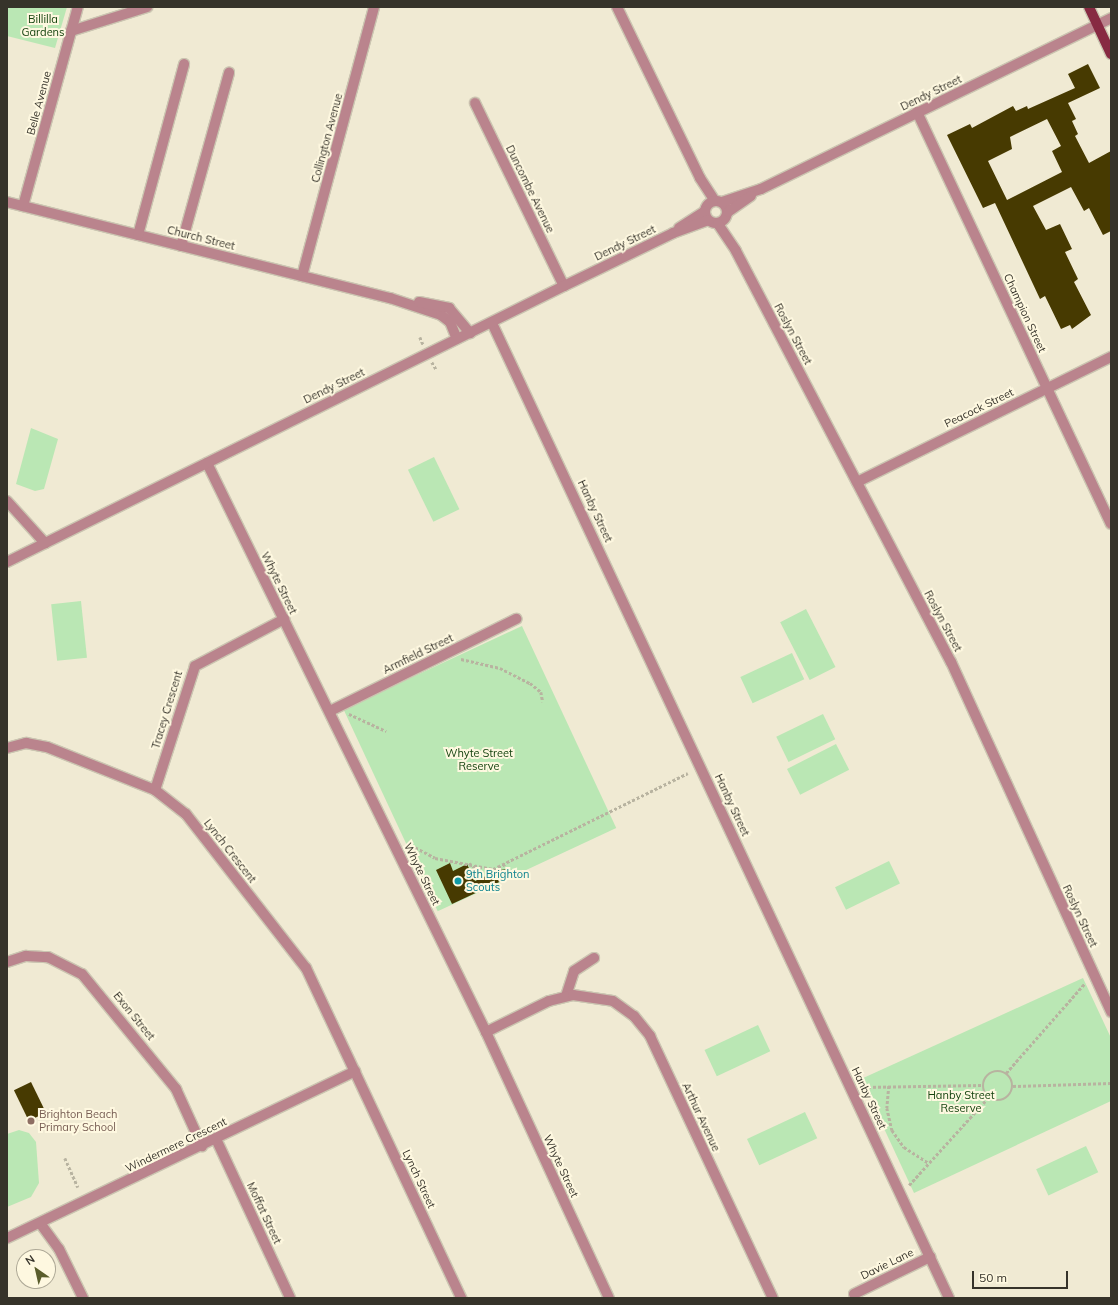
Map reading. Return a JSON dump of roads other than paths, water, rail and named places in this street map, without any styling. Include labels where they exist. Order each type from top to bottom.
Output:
[{"type":"main road","points":[[1089,7],[1111,54]]},
{"type":"street","name":"Belle Avenue","points":[[23,206],[78,7]]},
{"type":"street","points":[[71,31],[147,7]]},
{"type":"street","name":"Collington Avenue","points":[[302,276],[374,7]]},
{"type":"street","name":"Roslyn Street","points":[[617,7],[716,212],[951,662],[1111,1012]]},
{"type":"street","name":"Dendy Street","points":[[7,562],[564,286],[1111,18]]},
{"type":"street","points":[[138,235],[184,64]]},
{"type":"street","points":[[181,246],[229,73]]},
{"type":"street","name":"Duncombe Avenue","points":[[475,103],[564,286]]},
{"type":"street","name":"Champion Street","points":[[918,112],[1111,524]]},
{"type":"street","name":"Church Street","points":[[7,202],[390,298],[441,315],[450,322],[457,339]]},
{"type":"street","name":"Church Street","points":[[390,298],[449,308],[470,333]]},
{"type":"street","name":"Hanby Street","points":[[492,323],[949,1298]]},
{"type":"street","name":"Peacock Street","points":[[857,482],[1111,357]]},
{"type":"street","name":"Whyte Street","points":[[207,463],[330,711],[486,1032],[609,1298]]},
{"type":"street","points":[[7,501],[45,543]]},
{"type":"street","name":"Tracey Crescent","points":[[155,790],[195,666],[284,619]]},
{"type":"street","name":"Armfield Street","points":[[330,711],[516,619]]},
{"type":"street","name":"Lynch Crescent","points":[[7,748],[26,743],[37,744],[168,796],[186,814],[306,968],[354,1071]]},
{"type":"street","name":"Exon Street","points":[[7,962],[26,956],[48,957],[82,974],[176,1088],[202,1146]]},
{"type":"street","points":[[566,996],[574,971],[594,958]]},
{"type":"street","name":"Arthur Avenue","points":[[486,1032],[566,996],[586,995],[613,1001],[634,1016],[650,1036],[773,1298]]},
{"type":"street","name":"Windermere Crescent","points":[[7,1238],[202,1146],[354,1071]]},
{"type":"street","name":"Lynch Street","points":[[354,1071],[461,1298]]},
{"type":"street","name":"Moffat Street","points":[[216,1139],[290,1298]]},
{"type":"street","points":[[40,1223],[59,1249],[83,1298]]},
{"type":"street","name":"Davie Lane","points":[[854,1294],[930,1257]]},
{"type":"place","name":"9th Brighton Scouts","points":[[458,881]]},
{"type":"place","name":"Brighton Beach Primary School","points":[[31,1121]]},
{"type":"park label","name":"Billilla Gardens","points":[[43,26]]},
{"type":"park label","name":"Whyte Street Reserve","points":[[479,760]]},
{"type":"park label","name":"Hanby Street Reserve","points":[[961,1102]]}]
